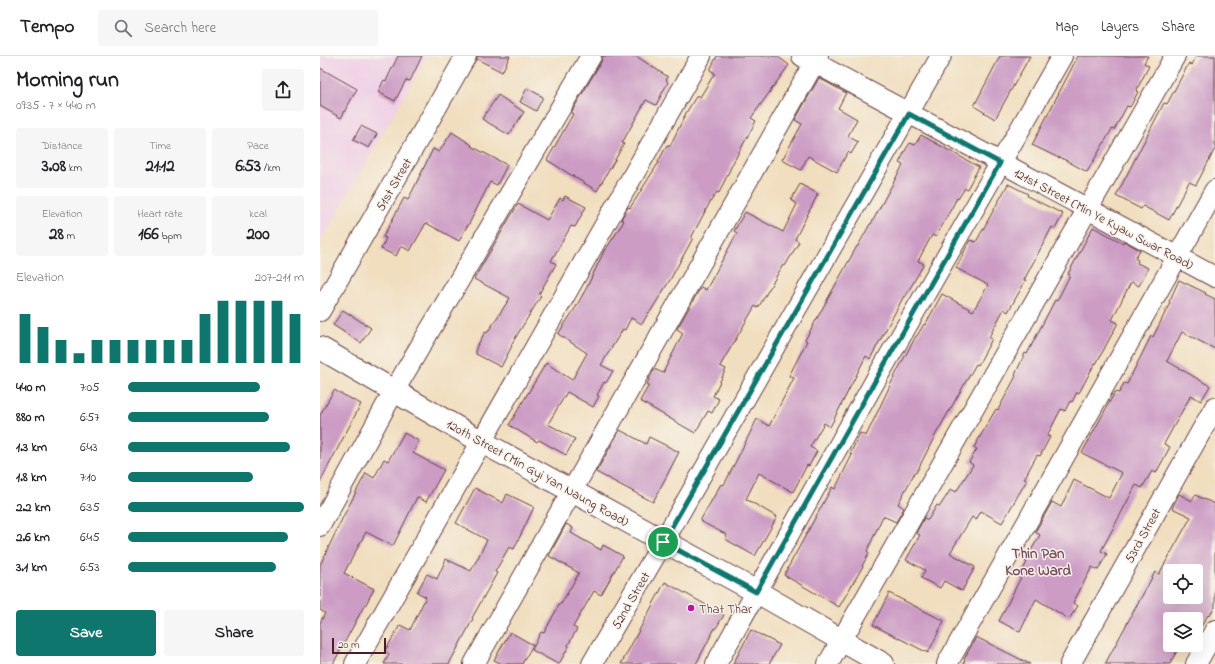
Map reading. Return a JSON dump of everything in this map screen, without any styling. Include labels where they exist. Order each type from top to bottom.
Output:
[{"type":"main road","name":"120th Street (Min Gyi Yan Naung Road)","points":[[320,348],[482,442],[756,592],[883,664]]},
{"type":"street","name":"51st Street","points":[[320,311],[466,56]]},
{"type":"street","points":[[320,526],[394,391],[591,56]]},
{"type":"street","points":[[355,664],[701,56]]},
{"type":"street","name":"52nd Street","points":[[592,664],[941,56]]},
{"type":"street","points":[[716,664],[879,374],[1062,56]]},
{"type":"street","points":[[828,664],[1175,56]]},
{"type":"street","points":[[474,664],[812,58]]},
{"type":"street","name":"121st Street (Min Ye Kyaw Swar Road)","points":[[812,58],[909,114],[1215,277]]},
{"type":"street","points":[[947,664],[1215,190]]},
{"type":"street","name":"53rd Street","points":[[1070,664],[1215,407]]},
{"type":"street","points":[[1196,664],[1215,630]]},
{"type":"shaded area","points":[[320,56],[427,56],[320,243]]},
{"type":"building","points":[[398,56],[422,56],[410,81],[406,80],[395,101],[378,92],[384,80],[386,81]]},
{"type":"building","points":[[477,56],[510,56],[502,72],[477,59]]},
{"type":"building","points":[[602,56],[636,56],[668,77],[666,80],[668,82],[656,105],[646,100],[622,143],[624,144],[597,191],[547,160],[573,114],[571,113],[601,62]]},
{"type":"building","points":[[717,56],[777,56],[789,65],[751,118],[756,121],[733,163],[719,193],[717,192],[709,204],[691,238],[693,238],[670,280],[650,312],[642,324],[631,318],[625,330],[623,329],[601,365],[613,371],[606,383],[604,382],[593,407],[567,392],[548,424],[575,439],[566,455],[539,440],[537,442],[509,425],[546,363],[572,380],[587,353],[558,334],[576,307],[605,249],[624,221],[621,219],[628,207],[630,208],[659,162],[667,145],[670,146],[686,113],[697,95],[700,97],[715,73],[710,70]]},
{"type":"building","points":[[1000,56],[1030,56],[995,119],[974,106]]},
{"type":"building","points":[[1078,56],[1148,56],[1144,63],[1149,66],[1136,91],[1138,92],[1130,107],[1127,106],[1114,130],[1112,129],[1087,172],[1060,157],[1059,158],[1032,145]]},
{"type":"building","points":[[1196,56],[1215,56],[1215,149],[1196,185],[1189,182],[1169,220],[1143,206],[1141,209],[1116,196],[1164,103],[1167,104],[1189,63],[1192,65]]},
{"type":"building","points":[[320,68],[357,89],[341,118],[320,106]]},
{"type":"building","points":[[819,78],[846,93],[838,108],[857,119],[848,136],[858,142],[851,154],[848,152],[837,172],[808,156],[801,170],[782,160],[802,124],[795,120]]},
{"type":"building","points":[[527,88],[543,97],[536,111],[520,102]]},
{"type":"building","points":[[498,95],[524,112],[509,135],[482,119]]},
{"type":"building","points":[[361,126],[377,134],[369,148],[353,140]]},
{"type":"building","points":[[452,132],[472,145],[471,146],[507,165],[497,185],[490,182],[459,241],[426,223],[410,251],[401,246],[396,256],[381,249],[386,238],[383,237],[404,198],[408,200],[433,149],[439,152]]},
{"type":"building","points":[[921,135],[979,167],[967,189],[965,188],[958,199],[957,198],[936,237],[932,235],[918,261],[924,264],[905,297],[904,296],[870,359],[866,356],[830,427],[824,423],[810,447],[817,451],[809,466],[807,465],[793,492],[759,473],[746,499],[777,517],[755,556],[725,539],[727,535],[700,521],[721,484],[724,485],[757,419],[769,426],[794,378],[789,376],[807,341],[805,340],[903,165],[899,163],[906,149],[910,143],[915,145]]},
{"type":"building","points":[[800,184],[818,194],[795,239],[799,242],[785,266],[783,265],[758,308],[755,306],[720,366],[726,369],[713,396],[719,399],[712,413],[708,411],[695,433],[640,401],[649,385],[647,384],[654,369],[663,373],[683,333],[677,329],[701,287],[706,290],[737,233],[734,231],[745,212],[783,232],[797,204],[791,200]]},
{"type":"building","points":[[1008,184],[1028,194],[1027,196],[1063,214],[1055,229],[1052,227],[1024,280],[1026,280],[1008,312],[1004,309],[989,337],[992,339],[978,365],[976,364],[936,434],[916,473],[915,472],[898,504],[904,508],[896,522],[883,516],[867,551],[869,553],[863,566],[839,607],[784,575],[832,487],[835,489],[852,455],[850,454],[860,433],[866,436],[896,373],[916,336],[924,324],[925,325],[942,294],[973,311],[988,285],[956,268],[970,240],[976,242]]},
{"type":"building","points":[[565,196],[586,207],[575,227],[571,226],[551,261],[556,264],[539,294],[541,296],[511,345],[512,346],[501,367],[476,354],[476,348],[485,332],[487,333],[510,298],[474,279],[518,204],[547,220],[560,198],[563,200]]},
{"type":"building","points":[[1093,227],[1140,250],[1135,258],[1138,260],[1137,263],[1148,268],[1139,286],[1131,282],[1112,320],[1118,323],[1079,393],[1077,392],[1072,402],[1070,401],[1065,411],[1061,409],[1047,436],[1050,437],[1040,456],[1037,455],[1024,479],[1027,480],[1002,523],[981,511],[976,520],[972,517],[950,553],[975,567],[962,591],[944,581],[940,588],[921,578],[925,570],[906,560],[920,535],[916,533],[924,518],[928,520],[937,505],[940,506],[951,489],[956,492],[973,465],[969,462],[977,449],[974,447],[996,409],[998,410],[1016,376],[1015,375],[1025,353],[1027,354],[1055,300],[1057,301],[1070,275],[1068,274]]},
{"type":"building","points":[[1179,280],[1215,299],[1215,349],[1182,332],[1167,361],[1210,386],[1201,401],[1191,395],[1164,444],[1170,447],[1156,473],[1152,471],[1142,488],[1136,485],[1101,551],[1107,554],[1098,570],[1092,567],[1073,603],[1078,606],[1069,619],[1036,599],[1020,632],[999,621],[1021,577],[1020,576],[1027,562],[1025,561],[1040,535],[1035,532],[1052,502],[1061,507],[1074,480],[1109,498],[1122,473],[1082,453],[1115,392],[1119,393],[1124,383],[1127,384],[1151,336],[1153,337],[1170,303],[1169,302]]},
{"type":"building","points":[[343,310],[371,328],[361,343],[333,325]]},
{"type":"building","points":[[334,390],[361,404],[320,482],[320,415]]},
{"type":"building","points":[[620,430],[646,444],[649,437],[679,452],[653,502],[596,472]]},
{"type":"building","points":[[404,433],[419,441],[413,453],[444,470],[426,502],[417,497],[393,546],[366,532],[344,573],[374,589],[333,664],[320,664],[320,623],[325,613],[320,610],[320,565],[366,473],[374,478],[384,459],[388,461]]},
{"type":"building","points":[[475,488],[503,503],[507,494],[534,507],[514,549],[509,547],[449,664],[384,664],[389,654],[385,651],[400,625],[410,630],[426,597],[417,592],[427,574],[437,579],[446,559],[471,571],[487,540],[456,523]]},
{"type":"building","points":[[1179,494],[1192,501],[1195,495],[1215,504],[1215,607],[1203,623],[1203,612],[1163,612],[1163,652],[1176,652],[1170,664],[1105,664],[1155,572],[1159,574],[1163,567],[1163,604],[1203,604],[1203,564],[1165,564],[1191,517],[1172,508]]},
{"type":"building","points":[[566,524],[573,528],[571,533],[601,550],[603,545],[623,556],[601,595],[594,591],[573,627],[577,629],[558,664],[532,650],[541,632],[544,633],[560,603],[561,604],[579,573],[549,556]]},
{"type":"building","points":[[665,582],[724,615],[715,628],[696,664],[621,664]]},
{"type":"building","points":[[889,593],[944,621],[928,653],[873,625]]},
{"type":"building","points":[[751,630],[780,645],[769,664],[733,664]]},
{"type":"building","points":[[510,632],[533,645],[522,664],[502,664],[494,660]]},
{"type":"building","points":[[976,637],[1030,664],[963,664],[964,659]]},
{"type":"place","name":"That Thar","points":[[691,608]]},
{"type":"district","name":"Thin Pan Kone Ward","points":[[1038,562]]},
{"type":"route","points":[[909,114],[1000,163],[756,592],[663,542],[909,114]]}]
